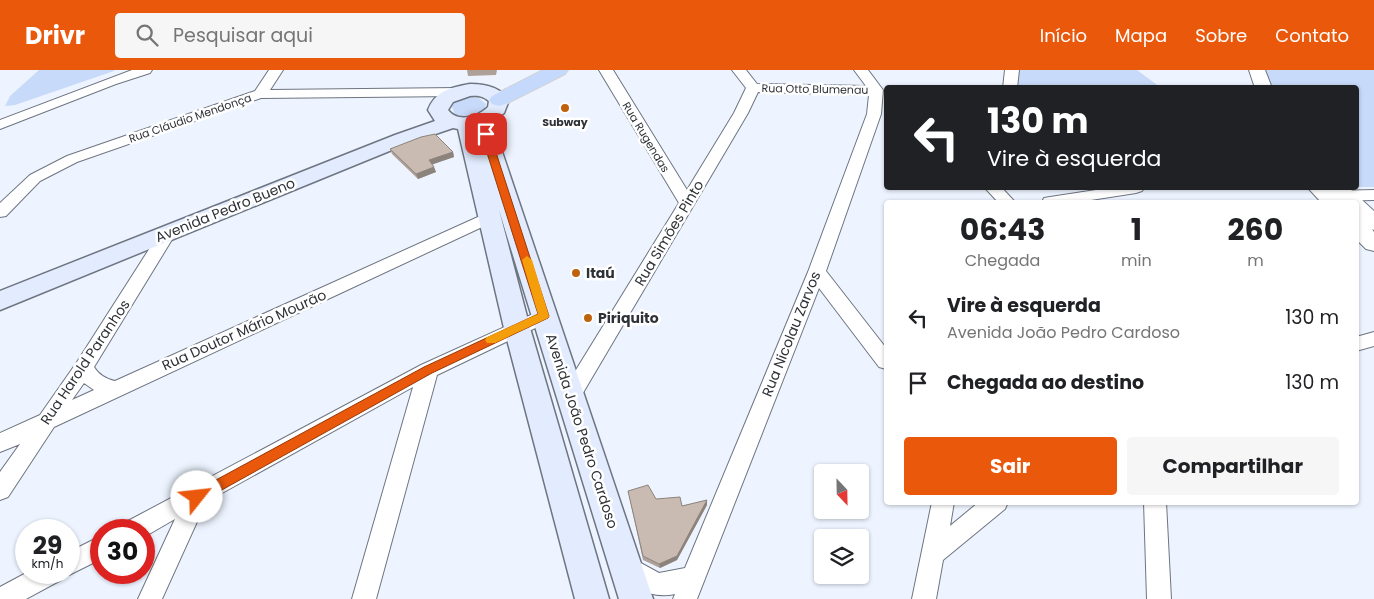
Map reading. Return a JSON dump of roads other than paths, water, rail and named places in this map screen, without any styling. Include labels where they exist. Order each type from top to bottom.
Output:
[{"type":"main road","points":[[495,96],[535,70]]},
{"type":"main road","points":[[453,108],[476,90],[495,96],[558,70]]},
{"type":"main road","points":[[453,108],[495,112],[499,106],[495,96]]},
{"type":"main road","points":[[453,108],[489,217],[517,328],[592,599]]},
{"type":"main road","name":"Avenida Pedro Bueno","points":[[0,301],[402,140],[453,108]]},
{"type":"main road","name":"Avenida Pedro Bueno","points":[[0,285],[453,108]]},
{"type":"main road","name":"Avenida João Pedro Cardoso","points":[[453,108],[544,316],[636,599]]},
{"type":"street","points":[[0,125],[110,81],[146,70]]},
{"type":"street","points":[[260,94],[276,70]]},
{"type":"street","name":"Rua Rugendas","points":[[606,70],[687,204]]},
{"type":"street","points":[[739,70],[754,88]]},
{"type":"street","points":[[861,70],[876,90]]},
{"type":"street","points":[[1010,85],[1012,70]]},
{"type":"street","points":[[1240,70],[1245,85]]},
{"type":"street","points":[[1257,70],[1263,85]]},
{"type":"street","name":"Rua Simões Pinto","points":[[570,397],[687,204],[754,88]]},
{"type":"street","name":"Rua Otto Blumenau","points":[[754,88],[876,90]]},
{"type":"street","name":"Rua Nicolau Zarvos","points":[[685,599],[817,272],[874,114],[878,100],[876,90]]},
{"type":"street","name":"Rua Cláudio Mendonça","points":[[0,212],[34,178],[72,159],[260,94],[453,108]]},
{"type":"street","points":[[995,190],[1005,200]]},
{"type":"street","points":[[1062,200],[1125,190]]},
{"type":"street","points":[[1338,197],[1374,195]]},
{"type":"street","points":[[1359,212],[1374,223]]},
{"type":"street","name":"Rua Doutor Mário Mourão","points":[[0,443],[489,217]]},
{"type":"street","points":[[1359,229],[1374,244]]},
{"type":"street","name":"Rua Harold Paranhos","points":[[0,490],[6,465],[44,422],[84,367],[168,233]]},
{"type":"street","points":[[817,272],[884,359]]},
{"type":"street","points":[[155,519],[428,370],[544,316]]},
{"type":"street","points":[[1359,343],[1374,339]]},
{"type":"street","points":[[84,367],[88,377],[96,383],[115,389]]},
{"type":"street","points":[[364,599],[428,370]]},
{"type":"street","points":[[150,599],[197,497]]},
{"type":"street","points":[[924,599],[942,505]]},
{"type":"street","points":[[932,555],[973,510],[988,505]]},
{"type":"street","points":[[1155,505],[1159,599]]},
{"type":"street","points":[[626,566],[646,582],[660,587],[694,576]]},
{"type":"street","points":[[2,599],[30,584]]},
{"type":"place","name":"Subway","points":[[565,108]]},
{"type":"place","name":"Itaú","points":[[576,273]]},
{"type":"place","name":"Piriquito","points":[[588,318]]}]
